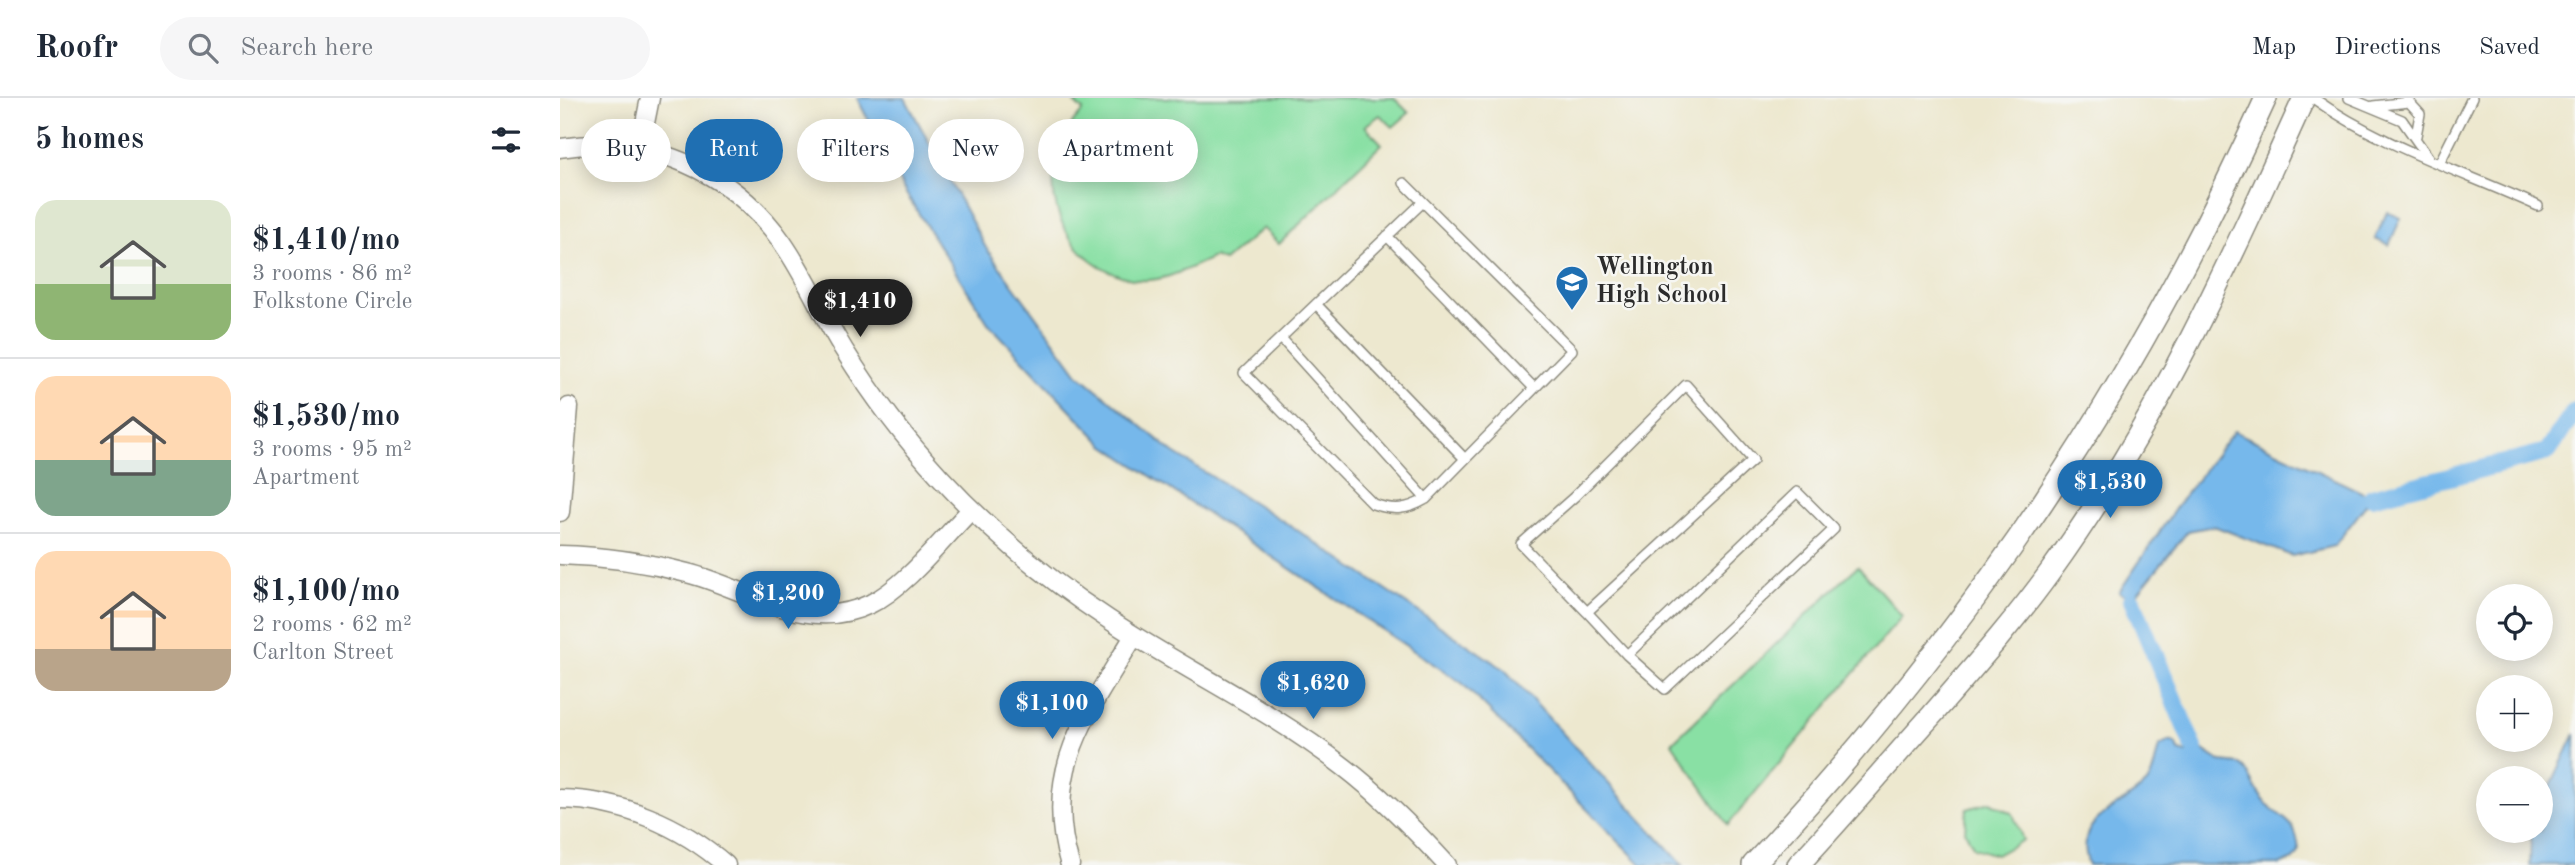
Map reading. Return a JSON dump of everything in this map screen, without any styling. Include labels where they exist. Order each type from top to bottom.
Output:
[{"type":"street","points":[[646,119],[650,98]]},
{"type":"street","points":[[1753,865],[1815,799],[1928,664],[2011,553],[2060,480],[2120,384],[2175,285],[2266,98]]},
{"type":"street","points":[[1798,865],[1978,662],[2050,573],[2105,490],[2158,404],[2210,304],[2304,98]]},
{"type":"street","points":[[560,148],[581,146]]},
{"type":"street","points":[[671,157],[704,172],[745,200],[765,220],[783,243],[844,349],[876,398],[911,444],[971,510],[1059,586],[1134,636],[1303,737],[1344,766],[1382,799],[1447,865]]},
{"type":"street","points":[[560,512],[569,407]]},
{"type":"street","points":[[560,555],[651,565],[719,583],[793,612],[832,615],[870,604],[892,589],[971,510]]},
{"type":"street","points":[[1070,865],[1059,819],[1064,768],[1083,722],[1134,636]]},
{"type":"street","points":[[560,799],[606,804],[640,813],[673,827],[726,865]]},
{"type":"lane","points":[[2313,98],[2339,117],[2383,139],[2538,206]]},
{"type":"lane","points":[[2349,98],[2402,120],[2416,136],[2428,157]]},
{"type":"lane","points":[[2440,162],[2472,98]]},
{"type":"lane","points":[[2370,106],[2409,102],[2420,114],[2416,136]]},
{"type":"lane","points":[[1404,183],[1572,350],[1426,499],[1409,509],[1390,509],[1373,504],[1244,373],[1423,202]]},
{"type":"lane","points":[[1387,236],[1534,388]]},
{"type":"lane","points":[[1316,304],[1465,459]]},
{"type":"lane","points":[[1281,338],[1426,499]]},
{"type":"lane","points":[[1587,612],[1753,460],[1686,385],[1574,497],[1521,544],[1627,655],[1665,690],[1834,529],[1797,492],[1627,655]]},
{"type":"green space","points":[[1082,98],[1394,98],[1409,113],[1393,127],[1380,115],[1365,126],[1382,144],[1279,244],[1263,228],[1224,261],[1214,257],[1163,278],[1142,280],[1110,271],[1091,260],[1075,245],[1056,207],[1053,182],[1198,182],[1198,119],[1076,119],[1083,110],[1075,104]]},
{"type":"green space","points":[[1858,566],[1902,616],[1728,825],[1672,743]]},
{"type":"green space","points":[[1990,802],[2013,814],[2023,840],[1996,855],[1974,848],[1965,831],[1967,809]]},
{"type":"water","points":[[857,98],[905,98],[928,141],[928,182],[950,182],[986,248],[1078,374],[1174,453],[1294,528],[1505,670],[1683,865],[1642,865],[1462,683],[1104,445],[988,323],[905,192],[900,182],[914,182],[914,119],[868,119]]},
{"type":"water","points":[[2387,212],[2401,218],[2389,245],[2375,239]]},
{"type":"water","points":[[2234,431],[2372,497],[2334,546],[2292,556],[2214,526],[2188,531],[2132,600],[2119,592],[2179,503]]},
{"type":"water","points":[[2575,734],[2575,865],[2530,865],[2531,843],[2553,843],[2553,781]]},
{"type":"water","points":[[2169,741],[2175,743],[2179,751],[2186,753],[2197,746],[2221,762],[2240,764],[2262,798],[2291,825],[2299,852],[2294,859],[2279,865],[2089,865],[2085,849],[2087,835],[2093,825],[2147,783],[2159,747]]},
{"type":"waterway","points":[[2372,497],[2547,452],[2575,411]]},
{"type":"waterway","points":[[2132,600],[2194,748]]},
{"type":"place","name":"Wellington High School","points":[[1572,312]]}]
